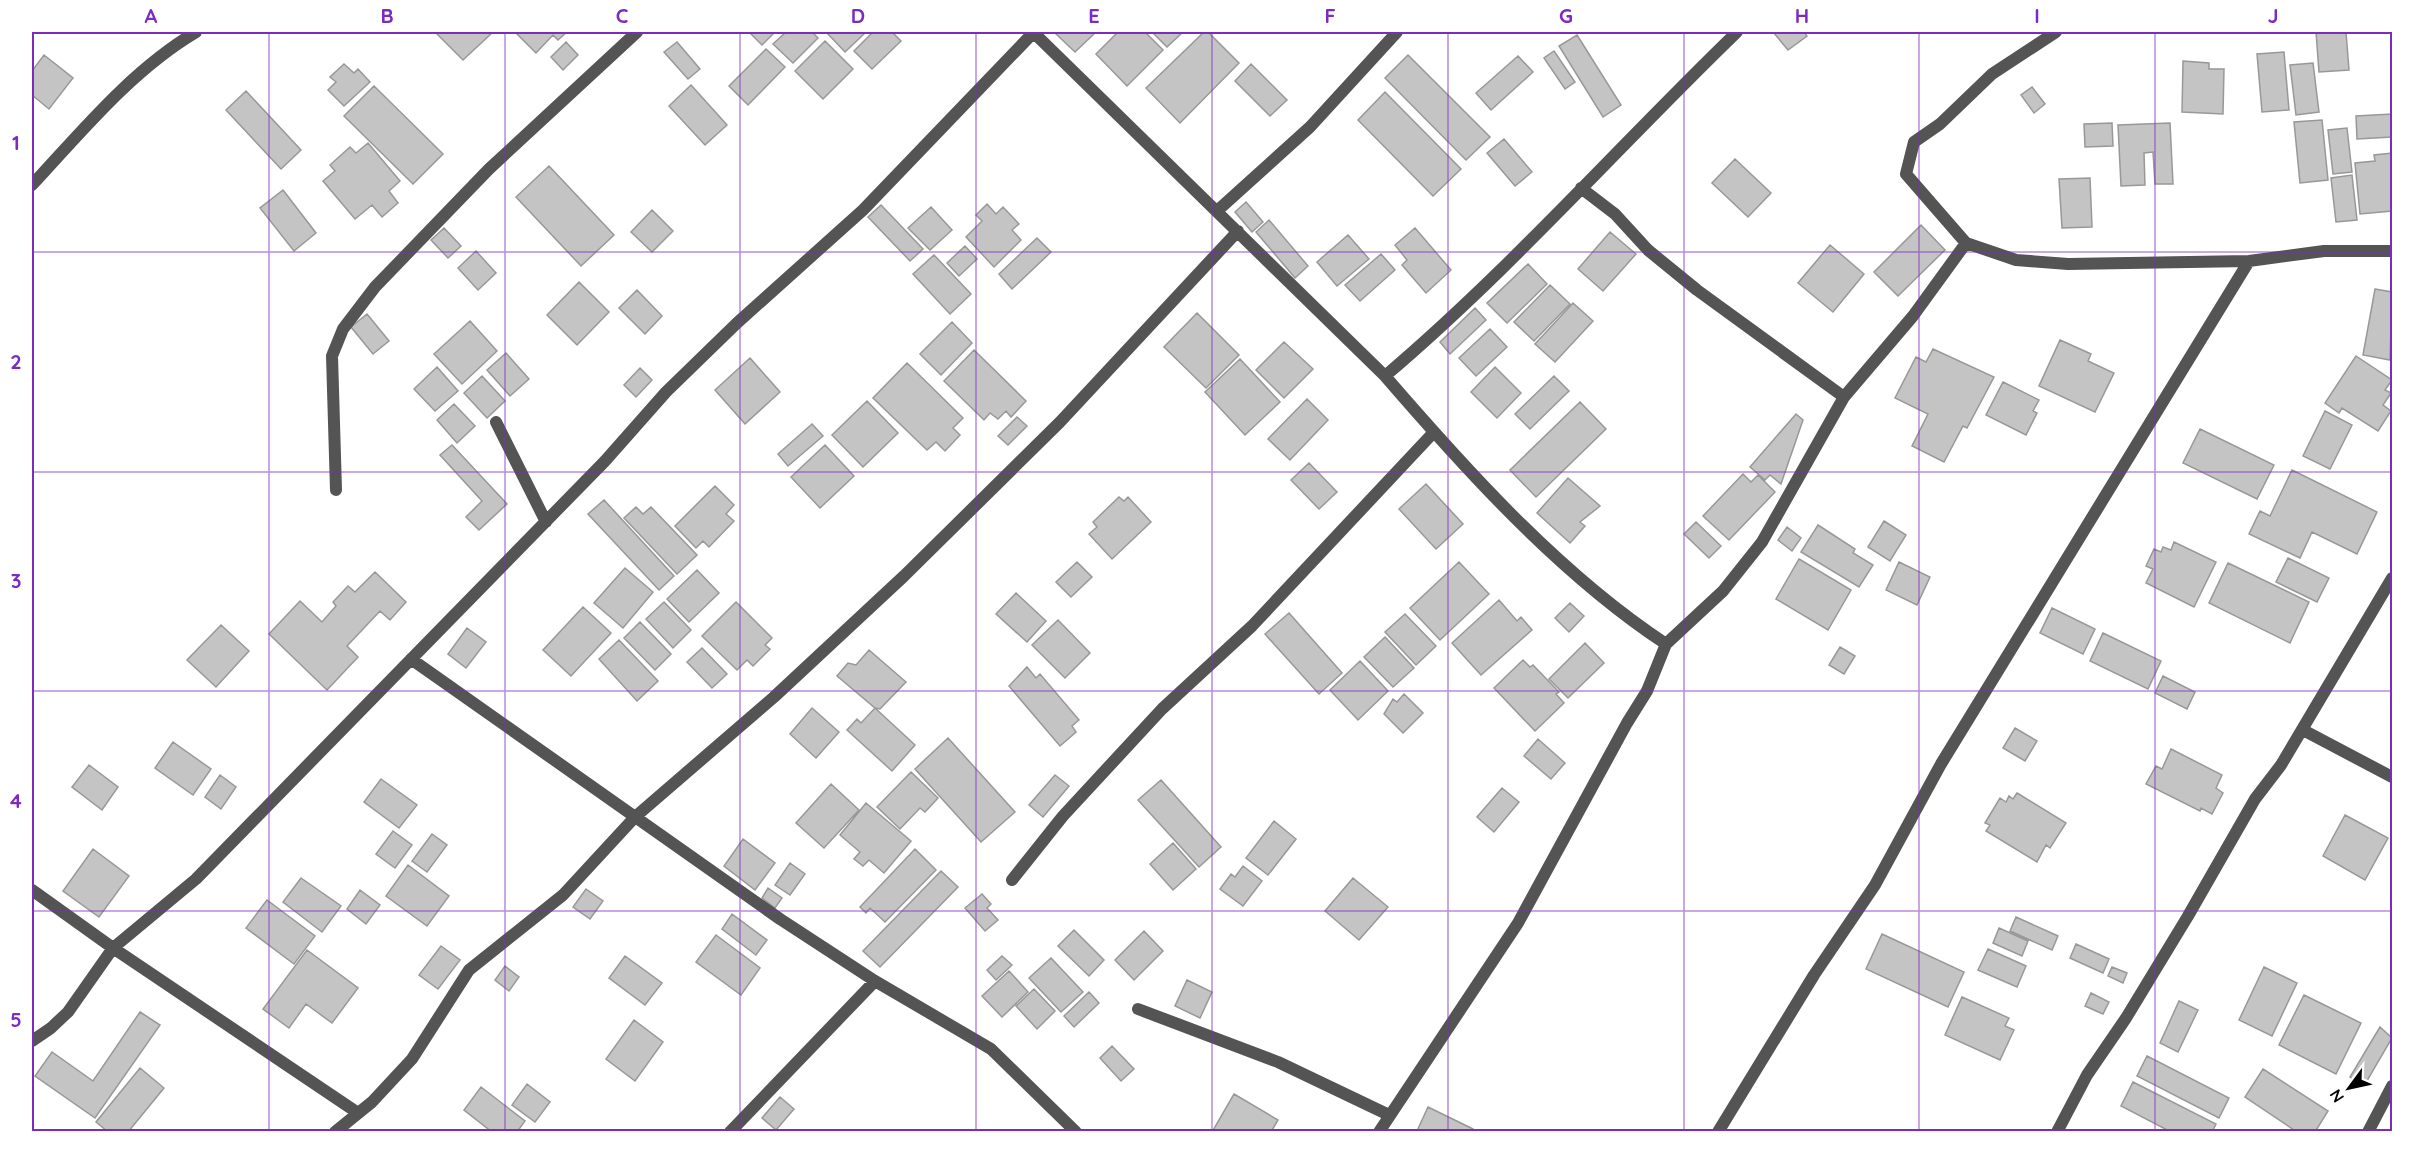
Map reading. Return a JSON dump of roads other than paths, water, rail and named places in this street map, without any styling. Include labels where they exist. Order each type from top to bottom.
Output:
[{"type":"street","points":[[32,185],[120,91],[160,57],[196,32]]},
{"type":"street","points":[[336,490],[332,356],[343,329],[375,287],[489,169],[637,32]]},
{"type":"street","points":[[32,1041],[68,1012],[113,948],[196,879],[605,461],[666,392],[736,323],[863,210],[1034,32],[1385,376],[1434,432],[1526,528],[1634,623],[1666,644]]},
{"type":"street","points":[[1217,211],[1310,127],[1397,32]]},
{"type":"street","points":[[1385,376],[1442,327],[1626,140],[1737,32]]},
{"type":"street","points":[[2055,32],[1992,74],[1940,124],[1914,142],[1906,174],[1966,243],[2016,260],[2068,264],[2249,261],[2324,251],[2392,251]]},
{"type":"street","points":[[1581,188],[1615,214],[1648,250],[1697,290],[1844,397]]},
{"type":"street","points":[[335,1131],[372,1102],[412,1059],[469,970],[563,895],[635,817],[774,697],[904,576],[1060,422],[1238,231]]},
{"type":"street","points":[[1379,1131],[1518,923],[1627,723],[1647,691],[1666,644],[1722,591],[1762,542],[1844,397],[1913,316],[1966,243]]},
{"type":"street","points":[[1718,1131],[1814,975],[1875,885],[1941,764],[2249,261]]},
{"type":"street","points":[[496,422],[546,522]]},
{"type":"street","points":[[1012,880],[1063,816],[1162,709],[1252,626],[1434,432]]},
{"type":"street","points":[[2057,1131],[2087,1075],[2126,1018],[2182,926],[2255,799],[2281,765],[2303,730],[2392,578]]},
{"type":"street","points":[[411,659],[635,817],[875,981],[991,1049],[1076,1131]]},
{"type":"street","points":[[2303,730],[2392,777]]},
{"type":"street","points":[[32,890],[113,948],[358,1113]]},
{"type":"street","points":[[730,1131],[875,981]]},
{"type":"street","points":[[1138,1009],[1278,1062],[1389,1115]]},
{"type":"street","points":[[2368,1131],[2392,1086]]}]
